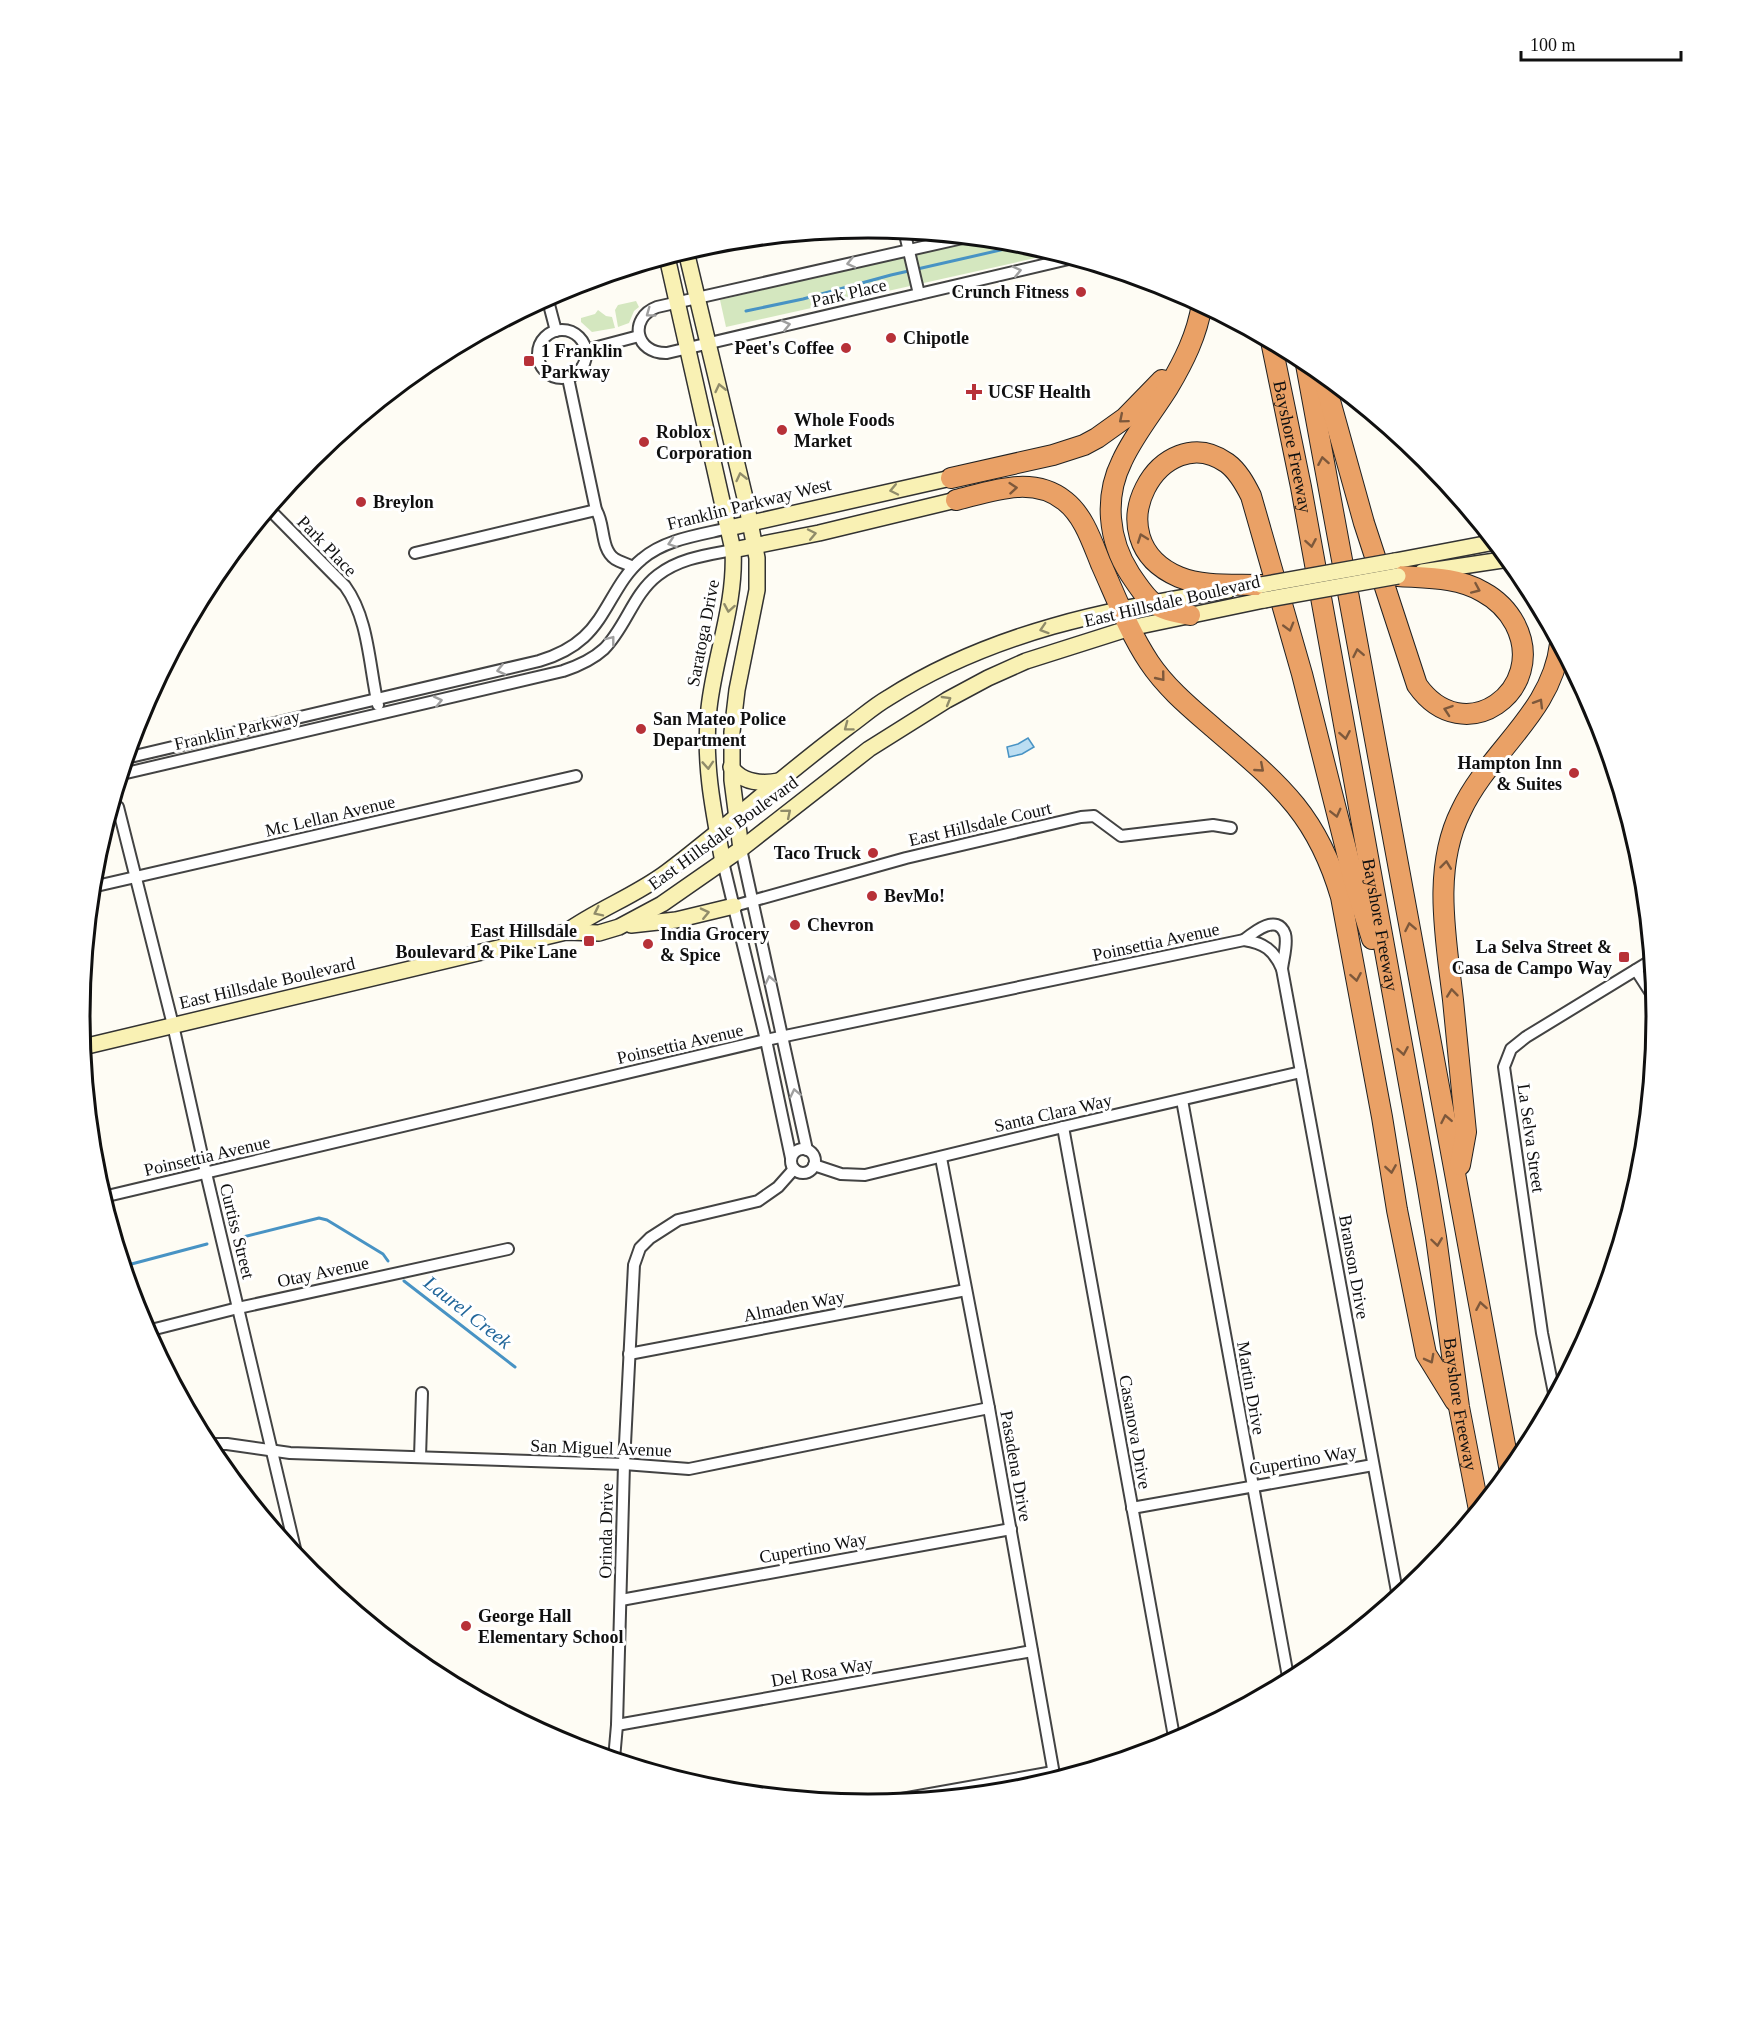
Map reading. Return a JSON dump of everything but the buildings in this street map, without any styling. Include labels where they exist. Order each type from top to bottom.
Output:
[{"type":"highway","points":[[951,477],[1069,450],[1084,445],[1111,429],[1149,395],[1169,372],[1184,346],[1198,311]]},
{"type":"highway","points":[[1190,615],[1168,611],[1151,603],[1124,565],[1117,551],[1111,521],[1112,490],[1127,450],[1167,390],[1190,348],[1200,312]]},
{"type":"highway","name":"Bayshore Freeway","points":[[1273,352],[1301,487],[1436,1237],[1459,1407],[1477,1501]]},
{"type":"highway","name":"Bayshore Freeway","points":[[1308,374],[1508,1460]]},
{"type":"highway","points":[[1326,387],[1364,523],[1417,685],[1430,701],[1449,713],[1473,714],[1495,706],[1514,686],[1523,660],[1522,645],[1512,619],[1494,599],[1472,586],[1397,568]]},
{"type":"highway","points":[[1262,592],[1195,581],[1170,572],[1148,552],[1142,540],[1137,516],[1142,492],[1155,472],[1177,457],[1190,454],[1217,457],[1237,472],[1251,496],[1302,674],[1353,877],[1396,1014]]},
{"type":"highway","points":[[956,500],[1005,488],[1030,487],[1042,489],[1065,500],[1086,529],[1130,628],[1150,663],[1170,688],[1292,799],[1318,838],[1332,867],[1343,905],[1399,1218],[1426,1354],[1459,1407]]},
{"type":"highway","points":[[1457,1176],[1466,1132],[1444,914],[1443,888],[1446,858],[1454,826],[1467,798],[1532,714],[1542,698],[1558,655]]},
{"type":"main road","points":[[688,259],[751,523],[758,569],[757,590],[734,710],[731,767],[741,849]]},
{"type":"main road","name":"Saratoga Drive","points":[[668,264],[733,550],[734,567],[730,606],[712,684],[707,728],[708,768],[723,862]]},
{"type":"main road","name":"Franklin Parkway West","points":[[729,528],[951,477]]},
{"type":"main road","points":[[733,550],[819,533],[956,500]]},
{"type":"main road","name":"East Hillsdale Boulevard","points":[[566,932],[585,918],[649,885],[831,739],[887,699],[958,659],[1049,627],[1121,608],[1262,592],[1397,568],[1487,544]]},
{"type":"main road","name":"East Hillsdale Boulevard","points":[[1397,568],[1499,560]]},
{"type":"main road","name":"East Hillsdale Boulevard","points":[[91,1045],[566,932],[599,933],[619,927],[662,904],[723,862],[849,763],[946,700],[1026,661],[1130,628],[1190,615],[1262,592]]},
{"type":"main road","points":[[731,767],[736,774],[763,784],[779,781]]},
{"type":"main road","points":[[619,927],[676,920],[734,906]]},
{"type":"street","points":[[906,239],[919,294]]},
{"type":"street","name":"Park Place","points":[[951,242],[909,255],[657,307],[644,315],[638,329],[639,336],[642,343],[652,352],[667,353],[1059,261]]},
{"type":"street","points":[[550,307],[556,331]]},
{"type":"street","points":[[566,330],[575,334],[582,340],[586,350],[583,368],[576,375],[568,378],[558,379],[549,375],[542,369],[538,360],[541,342],[556,331],[566,330]]},
{"type":"street","points":[[586,350],[639,336]]},
{"type":"street","points":[[568,378],[596,510],[610,554],[633,567]]},
{"type":"street","points":[[415,553],[596,510]]},
{"type":"street","name":"Park Place","points":[[274,514],[345,586],[354,599],[381,714]]},
{"type":"street","name":"Franklin Parkway West","points":[[357,704],[539,662],[557,655],[585,636],[633,567],[656,549],[670,543],[729,528]]},
{"type":"street","points":[[381,714],[541,677],[581,664],[605,648],[620,628],[636,599],[657,576],[682,561],[733,550]]},
{"type":"street","name":"Franklin Parkway","points":[[134,757],[357,704]]},
{"type":"street","name":"Franklin Parkway","points":[[129,772],[381,714]]},
{"type":"street","name":"Mc Lellan Avenue","points":[[102,885],[576,776]]},
{"type":"street","name":"Curtiss Street","points":[[119,809],[173,1025],[293,1539]]},
{"type":"street","name":"East Hillsdale Court","points":[[734,906],[906,858],[1082,817],[1094,816],[1121,836],[1213,825],[1232,828]]},
{"type":"street","points":[[741,849],[807,1150],[814,1156],[812,1168],[800,1172],[793,1164],[797,1150],[807,1150]]},
{"type":"street","name":"Saratoga Drive","points":[[723,862],[793,1164]]},
{"type":"street","points":[[1244,940],[1263,925],[1282,929],[1285,940],[1282,969]]},
{"type":"street","name":"Poinsettia Avenue","points":[[112,1195],[766,1040],[1244,940],[1267,946]]},
{"type":"street","name":"Branson Drive","points":[[1267,946],[1282,969],[1396,1588]]},
{"type":"street","name":"La Selva Street","points":[[1554,1384],[1542,1333],[1504,1067],[1511,1049],[1526,1037],[1645,964]]},
{"type":"street","points":[[1636,970],[1646,985]]},
{"type":"street","name":"Santa Clara Way","points":[[814,1165],[841,1174],[865,1175],[1301,1072]]},
{"type":"street","name":"Martin Drive","points":[[1182,1100],[1287,1672]]},
{"type":"street","name":"Casanova Drive","points":[[1063,1127],[1173,1732]]},
{"type":"street","name":"Pasadena Drive","points":[[941,1158],[989,1408],[1053,1772]]},
{"type":"street","name":"Orinda Drive","points":[[615,1752],[624,1464],[634,1265],[640,1248],[650,1238],[678,1220],[758,1201],[778,1187],[793,1164]]},
{"type":"street","name":"Otay Avenue","points":[[156,1329],[238,1308],[508,1249]]},
{"type":"street","name":"Almaden Way","points":[[629,1354],[966,1290]]},
{"type":"street","points":[[420,1457],[422,1393]]},
{"type":"street","name":"San Miguel Avenue","points":[[218,1444],[290,1453],[689,1468],[989,1408]]},
{"type":"street","name":"Cupertino Way","points":[[1132,1508],[1373,1465]]},
{"type":"street","name":"Cupertino Way","points":[[621,1600],[1011,1529]]},
{"type":"street","name":"Del Rosa Way","points":[[617,1725],[1032,1651]]},
{"type":"green space","points":[[961,243],[1040,257],[726,327],[720,300]]},
{"type":"green space","points":[[636,301],[639,307],[634,311],[629,323],[618,327],[615,310],[618,305]]},
{"type":"green space","points":[[598,310],[612,317],[615,328],[592,332],[581,322],[581,318],[595,314]]},
{"type":"water","points":[[1028,738],[1034,747],[1022,754],[1009,757],[1007,747]]},
{"type":"waterway","points":[[746,311],[1003,249]]},
{"type":"waterway","name":"Laurel Creek","points":[[239,1238],[319,1218],[327,1220],[383,1254],[388,1261]]},
{"type":"waterway","name":"Laurel Creek","points":[[131,1264],[207,1244]]},
{"type":"waterway","name":"Laurel Creek","points":[[404,1281],[515,1367]]},
{"type":"place","name":"Crunch Fitness","points":[[1081,292]]},
{"type":"place","name":"Chipotle","points":[[891,338]]},
{"type":"place","name":"Peet's Coffee","points":[[846,348]]},
{"type":"place","name":"1 Franklin Parkway","points":[[529,361]]},
{"type":"place","name":"UCSF Health","points":[[974,392]]},
{"type":"place","name":"Whole Foods Market","points":[[782,430]]},
{"type":"place","name":"Roblox Corporation","points":[[644,442]]},
{"type":"place","name":"Breylon","points":[[361,502]]},
{"type":"place","name":"San Mateo Police Department","points":[[641,729]]},
{"type":"place","name":"Hampton Inn & Suites","points":[[1574,773]]},
{"type":"place","name":"Taco Truck","points":[[873,853]]},
{"type":"place","name":"BevMo!","points":[[872,896]]},
{"type":"place","name":"Chevron","points":[[795,925]]},
{"type":"place","name":"East Hillsdale Boulevard & Pike Lane","points":[[589,941]]},
{"type":"place","name":"India Grocery & Spice","points":[[648,944]]},
{"type":"place","name":"La Selva Street & Casa de Campo Way","points":[[1624,957]]},
{"type":"place","name":"George Hall Elementary School","points":[[466,1626]]}]
